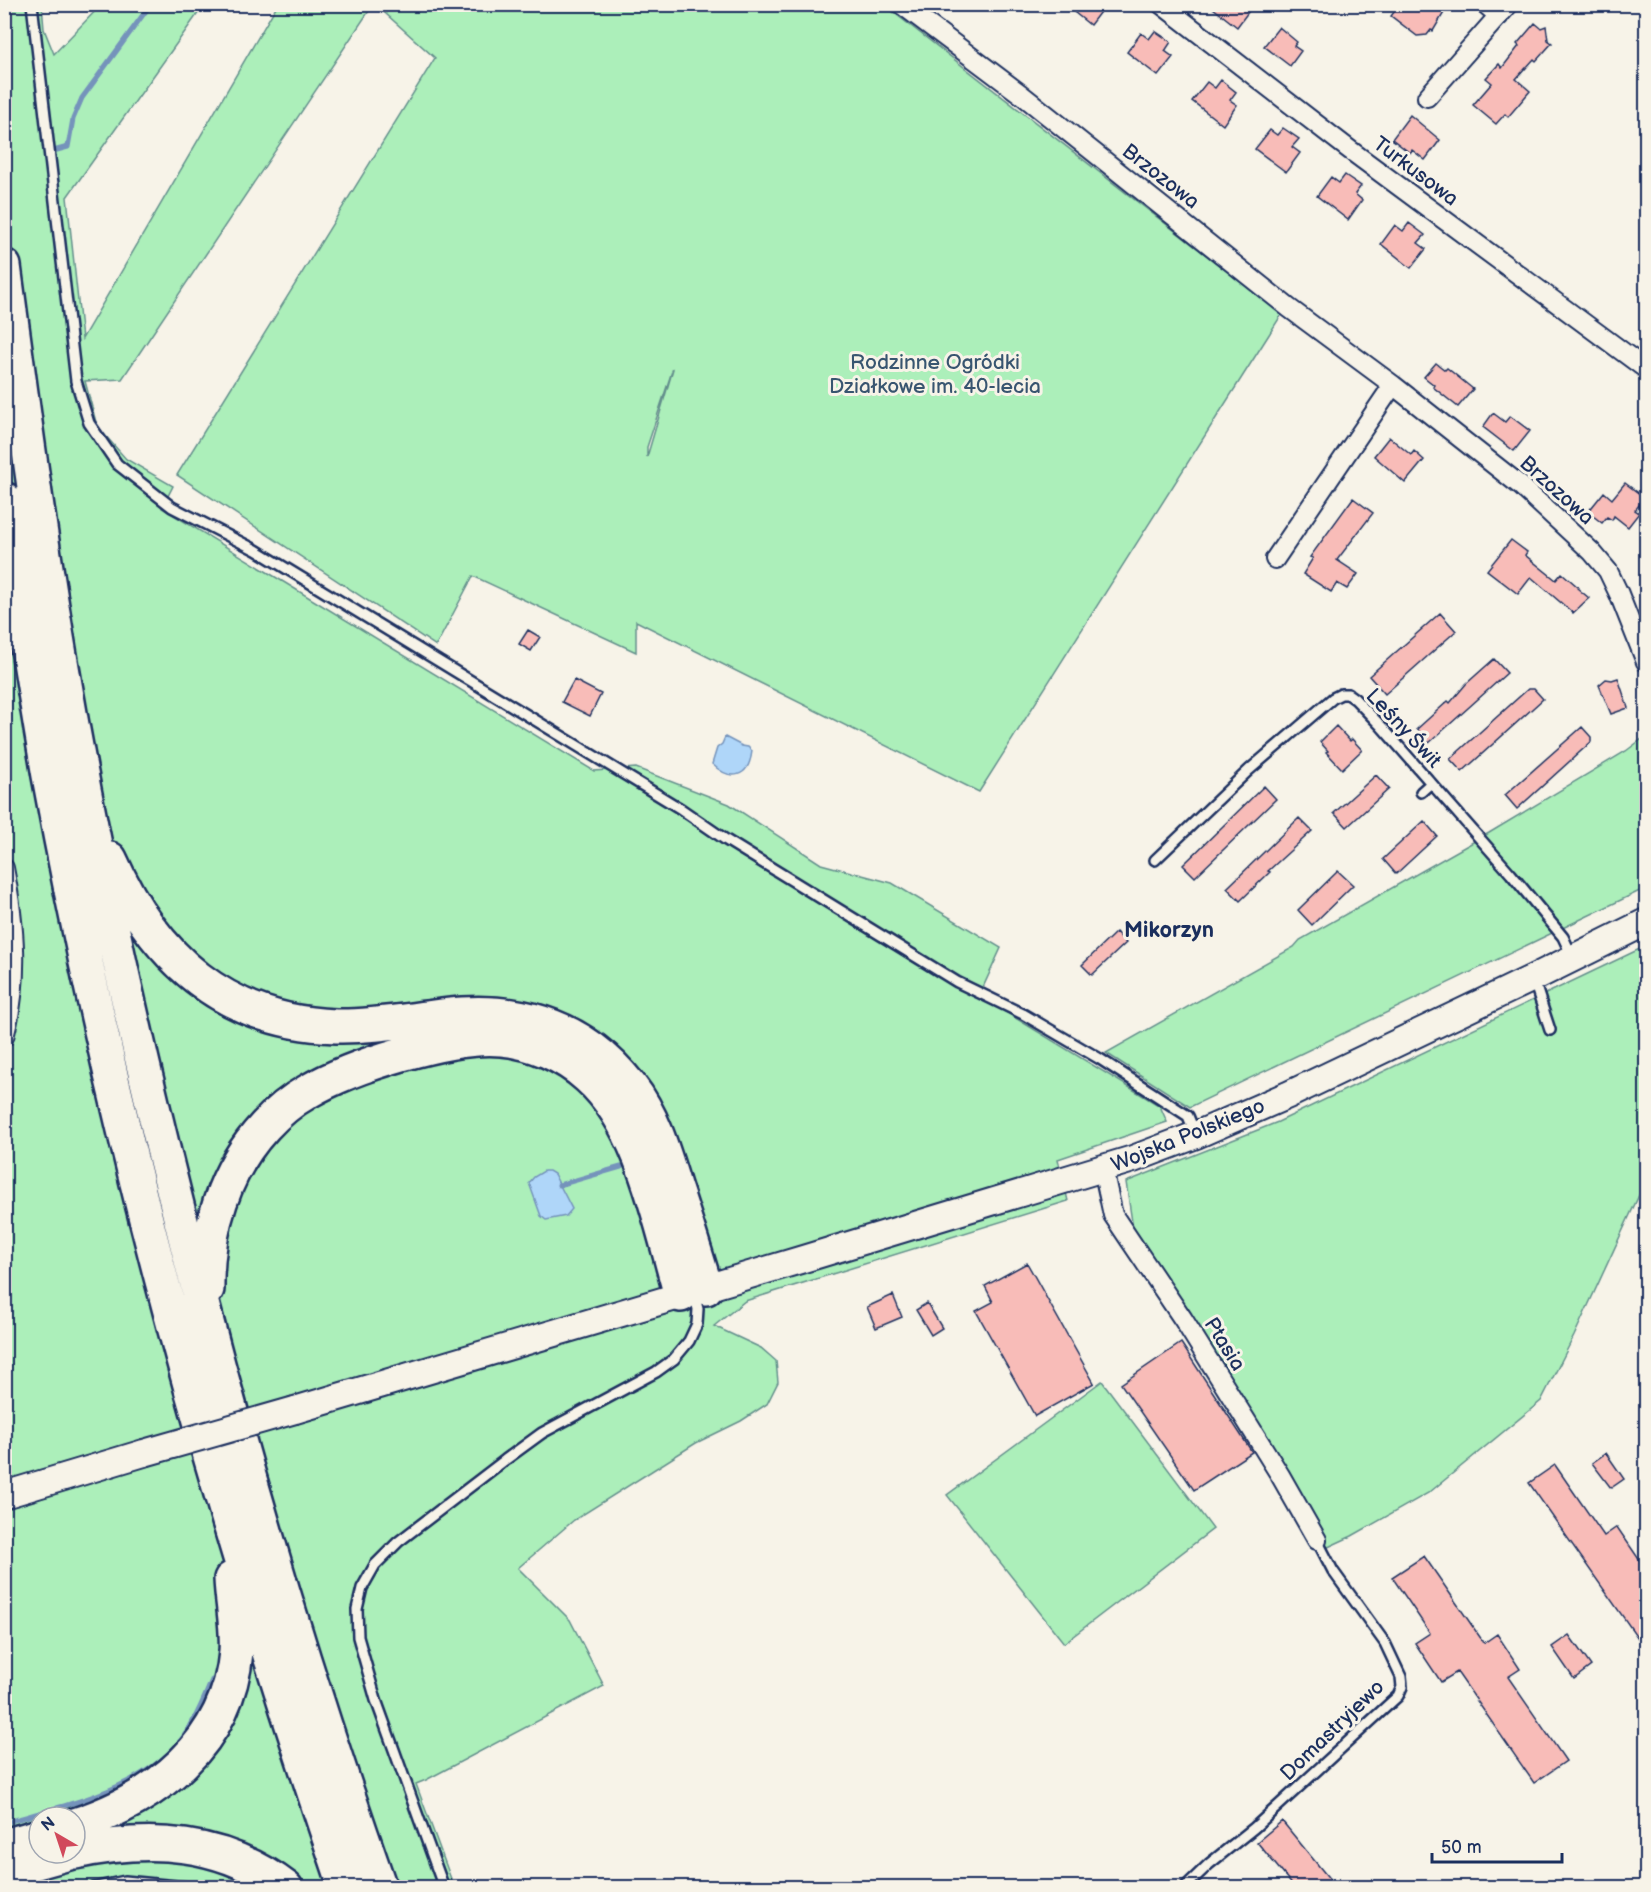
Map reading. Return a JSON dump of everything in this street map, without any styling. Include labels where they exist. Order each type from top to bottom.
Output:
[{"type":"highway","points":[[4,266],[52,610],[80,769],[137,1041],[212,1344],[254,1498],[332,1746],[380,1887]]},
{"type":"highway","points":[[4,499],[49,775],[92,987],[127,1140],[173,1323],[232,1533],[346,1887]]},
{"type":"highway","points":[[80,769],[106,848],[133,905],[173,958],[202,982],[222,994],[256,1011],[278,1018],[336,1026],[377,1024],[461,1014],[518,1016],[575,1036],[601,1054],[630,1086],[652,1124],[670,1171],[693,1292]]},
{"type":"highway","points":[[212,1344],[208,1319],[207,1274],[216,1215],[233,1171],[260,1131],[291,1103],[307,1092],[334,1079],[429,1048],[476,1038],[518,1042],[552,1054],[581,1070],[612,1103],[627,1128],[693,1292]]},
{"type":"highway","points":[[87,1821],[122,1807],[158,1785],[188,1760],[211,1728],[226,1696],[236,1653],[232,1593],[232,1533]]},
{"type":"highway","points":[[4,1846],[27,1839]]},
{"type":"highway","points":[[87,1850],[123,1844],[159,1842],[183,1845],[208,1850],[240,1861],[258,1869],[286,1887]]},
{"type":"highway","points":[[4,1871],[27,1865]]},
{"type":"street","name":"Brzozowa","points":[[901,4],[1030,102],[1289,308],[1393,385],[1521,486],[1592,552],[1608,571],[1647,662]]},
{"type":"street","name":"Turkusowa","points":[[1161,4],[1350,150],[1647,369]]},
{"type":"street","points":[[1427,97],[1498,8]]},
{"type":"street","points":[[1275,560],[1393,385]]},
{"type":"street","points":[[4,868],[12,910],[15,966],[12,1006],[4,1037]]},
{"type":"street","name":"Wojska Polskiego","points":[[4,1495],[1103,1169],[1196,1135],[1288,1095],[1647,922]]},
{"type":"street","name":"Ptasia","points":[[1103,1169],[1113,1215],[1182,1319],[1280,1475],[1317,1540]]},
{"type":"lane","points":[[32,4],[76,381],[89,423],[117,464],[172,507],[256,550],[681,809],[726,840],[957,982],[1023,1014],[1100,1059],[1188,1116],[1196,1135]]},
{"type":"lane","name":"Leśny Świt","points":[[1155,860],[1249,770],[1333,698],[1341,693],[1348,694],[1384,723],[1431,783],[1458,808],[1563,938],[1573,958]]},
{"type":"lane","points":[[1421,792],[1431,783]]},
{"type":"lane","points":[[1533,978],[1550,1030]]},
{"type":"lane","points":[[444,1887],[376,1700],[358,1637],[357,1609],[362,1588],[375,1565],[398,1542],[505,1460],[542,1433],[656,1372],[674,1359],[689,1341],[697,1324],[698,1309],[693,1292]]},
{"type":"lane","name":"Domastryjewo","points":[[1184,1887],[1288,1797],[1398,1696],[1402,1687],[1401,1677],[1385,1643],[1333,1571],[1317,1540]]},
{"type":"lane","points":[[93,1887],[125,1881],[197,1887]]},
{"type":"green space","name":"Rodzinne Ogródki Działkowe im. 40-lecia","points":[[481,4],[884,5],[1282,314],[979,792],[636,621],[636,652],[473,576],[436,646],[177,475],[435,58],[376,5],[466,5],[475,12]],"holes":[[[673,368],[647,457],[647,447]]]},
{"type":"green space","points":[[5,5],[42,5],[44,29],[54,54],[101,5],[204,5],[67,197],[82,339],[277,5],[373,5],[122,379],[85,381],[97,426],[126,459],[173,486],[162,508],[594,771],[636,768],[729,804],[821,864],[892,883],[1001,948],[979,996],[1160,1106],[1167,1122],[1058,1159],[1068,1201],[745,1301],[714,1326],[761,1348],[776,1361],[778,1382],[767,1404],[741,1421],[696,1443],[574,1520],[518,1568],[570,1620],[604,1686],[416,1784],[454,1887],[5,1888]]},
{"type":"green space","points":[[1646,736],[1646,888],[1190,1107],[1106,1053],[1489,833],[1626,751]]},
{"type":"green space","points":[[1646,946],[1646,1180],[1574,1336],[1541,1401],[1430,1492],[1326,1548],[1134,1235],[1126,1182],[1278,1122]]},
{"type":"green space","points":[[1102,1381],[1213,1529],[1064,1643],[947,1495]]},
{"type":"water","points":[[725,737],[752,751],[743,772],[732,775],[719,770],[712,764],[717,748]]},
{"type":"water","points":[[544,1171],[554,1174],[572,1209],[566,1216],[546,1220],[541,1216],[529,1183]]},
{"type":"building","points":[[1064,4],[1106,4],[1090,25]]},
{"type":"building","points":[[1208,4],[1254,4],[1237,27]]},
{"type":"building","points":[[1400,4],[1437,4],[1445,11],[1433,31],[1431,30],[1427,35],[1417,36],[1391,16]]},
{"type":"building","points":[[1535,23],[1541,28],[1546,26],[1548,40],[1552,43],[1516,79],[1530,91],[1508,117],[1505,114],[1496,124],[1473,105],[1492,83],[1486,78],[1499,64],[1502,68],[1519,46],[1517,44]]},
{"type":"building","points":[[1279,27],[1297,42],[1294,46],[1301,51],[1290,66],[1264,46]]},
{"type":"building","points":[[1155,31],[1171,42],[1165,51],[1173,57],[1158,76],[1127,52],[1141,33],[1149,39]]},
{"type":"building","points":[[1221,80],[1236,92],[1230,100],[1237,105],[1223,125],[1192,101],[1207,82],[1215,88]]},
{"type":"building","points":[[1410,115],[1440,140],[1425,160],[1412,150],[1410,153],[1392,139]]},
{"type":"building","points":[[1283,128],[1299,139],[1292,147],[1300,153],[1286,172],[1255,149],[1270,130],[1277,135]]},
{"type":"building","points":[[1345,175],[1361,186],[1355,194],[1362,200],[1348,220],[1317,196],[1331,177],[1339,183]]},
{"type":"building","points":[[1409,223],[1425,235],[1418,243],[1426,249],[1411,268],[1381,244],[1395,225],[1403,231]]},
{"type":"building","points":[[1436,363],[1445,370],[1447,368],[1473,389],[1458,407],[1424,377]]},
{"type":"building","points":[[1493,413],[1505,422],[1510,416],[1530,431],[1514,451],[1483,427]]},
{"type":"building","points":[[1389,437],[1411,455],[1414,451],[1424,460],[1405,483],[1374,456]]},
{"type":"building","points":[[1625,483],[1645,498],[1635,510],[1639,513],[1628,527],[1614,516],[1612,520],[1607,517],[1602,523],[1588,512],[1604,492],[1612,499]]},
{"type":"building","points":[[1353,498],[1373,513],[1337,560],[1358,574],[1347,589],[1337,583],[1331,592],[1303,574],[1313,558],[1310,557]]},
{"type":"building","points":[[1511,540],[1527,552],[1525,555],[1556,580],[1562,573],[1589,598],[1573,613],[1531,577],[1518,594],[1487,570]]},
{"type":"building","points":[[1440,613],[1456,631],[1385,694],[1369,676]]},
{"type":"building","points":[[528,630],[540,637],[531,651],[519,644]]},
{"type":"building","points":[[1494,659],[1507,673],[1429,743],[1417,729],[1448,701],[1450,703],[1466,684]]},
{"type":"building","points":[[1618,678],[1628,708],[1611,714],[1599,685],[1606,679]]},
{"type":"building","points":[[574,680],[601,694],[590,716],[562,702]]},
{"type":"building","points":[[1528,689],[1534,689],[1543,699],[1462,772],[1450,759]]},
{"type":"building","points":[[1336,726],[1362,750],[1342,769],[1320,742]]},
{"type":"building","points":[[1582,727],[1591,737],[1591,742],[1517,809],[1505,795]]},
{"type":"building","points":[[1376,775],[1389,789],[1347,827],[1334,813]]},
{"type":"building","points":[[1264,786],[1276,799],[1195,877],[1183,865]]},
{"type":"building","points":[[1299,818],[1312,831],[1268,871],[1270,872],[1240,901],[1227,888]]},
{"type":"building","points":[[1424,821],[1437,836],[1396,874],[1383,859]]},
{"type":"building","points":[[1338,871],[1353,885],[1312,925],[1298,910]]},
{"type":"building","points":[[1116,932],[1126,943],[1092,975],[1082,965]]},
{"type":"building","points":[[1027,1263],[1094,1383],[1035,1416],[976,1311],[993,1302],[985,1286]]},
{"type":"building","points":[[893,1295],[902,1317],[876,1328],[867,1307]]},
{"type":"building","points":[[927,1303],[942,1328],[931,1335],[916,1310]]},
{"type":"building","points":[[1181,1343],[1252,1452],[1194,1490],[1121,1384]]},
{"type":"building","points":[[1606,1453],[1624,1479],[1611,1488],[1592,1463]]},
{"type":"building","points":[[1555,1465],[1604,1536],[1617,1527],[1647,1571],[1647,1651],[1529,1483]]},
{"type":"building","points":[[1424,1556],[1484,1643],[1497,1634],[1520,1669],[1508,1677],[1566,1761],[1534,1783],[1457,1672],[1441,1682],[1415,1643],[1430,1633],[1392,1577]]},
{"type":"building","points":[[1569,1635],[1591,1666],[1574,1679],[1552,1647]]},
{"type":"building","points":[[1282,1821],[1336,1887],[1294,1887],[1257,1842]]},
{"type":"waterway","points":[[57,150],[68,147],[73,119],[82,98],[151,4]]},
{"type":"waterway","points":[[559,1185],[621,1167]]},
{"type":"waterway","points":[[4,1823],[106,1792],[153,1766],[172,1750],[188,1730],[212,1680]]},
{"type":"district","name":"Mikorzyn","points":[[1169,929]]}]
